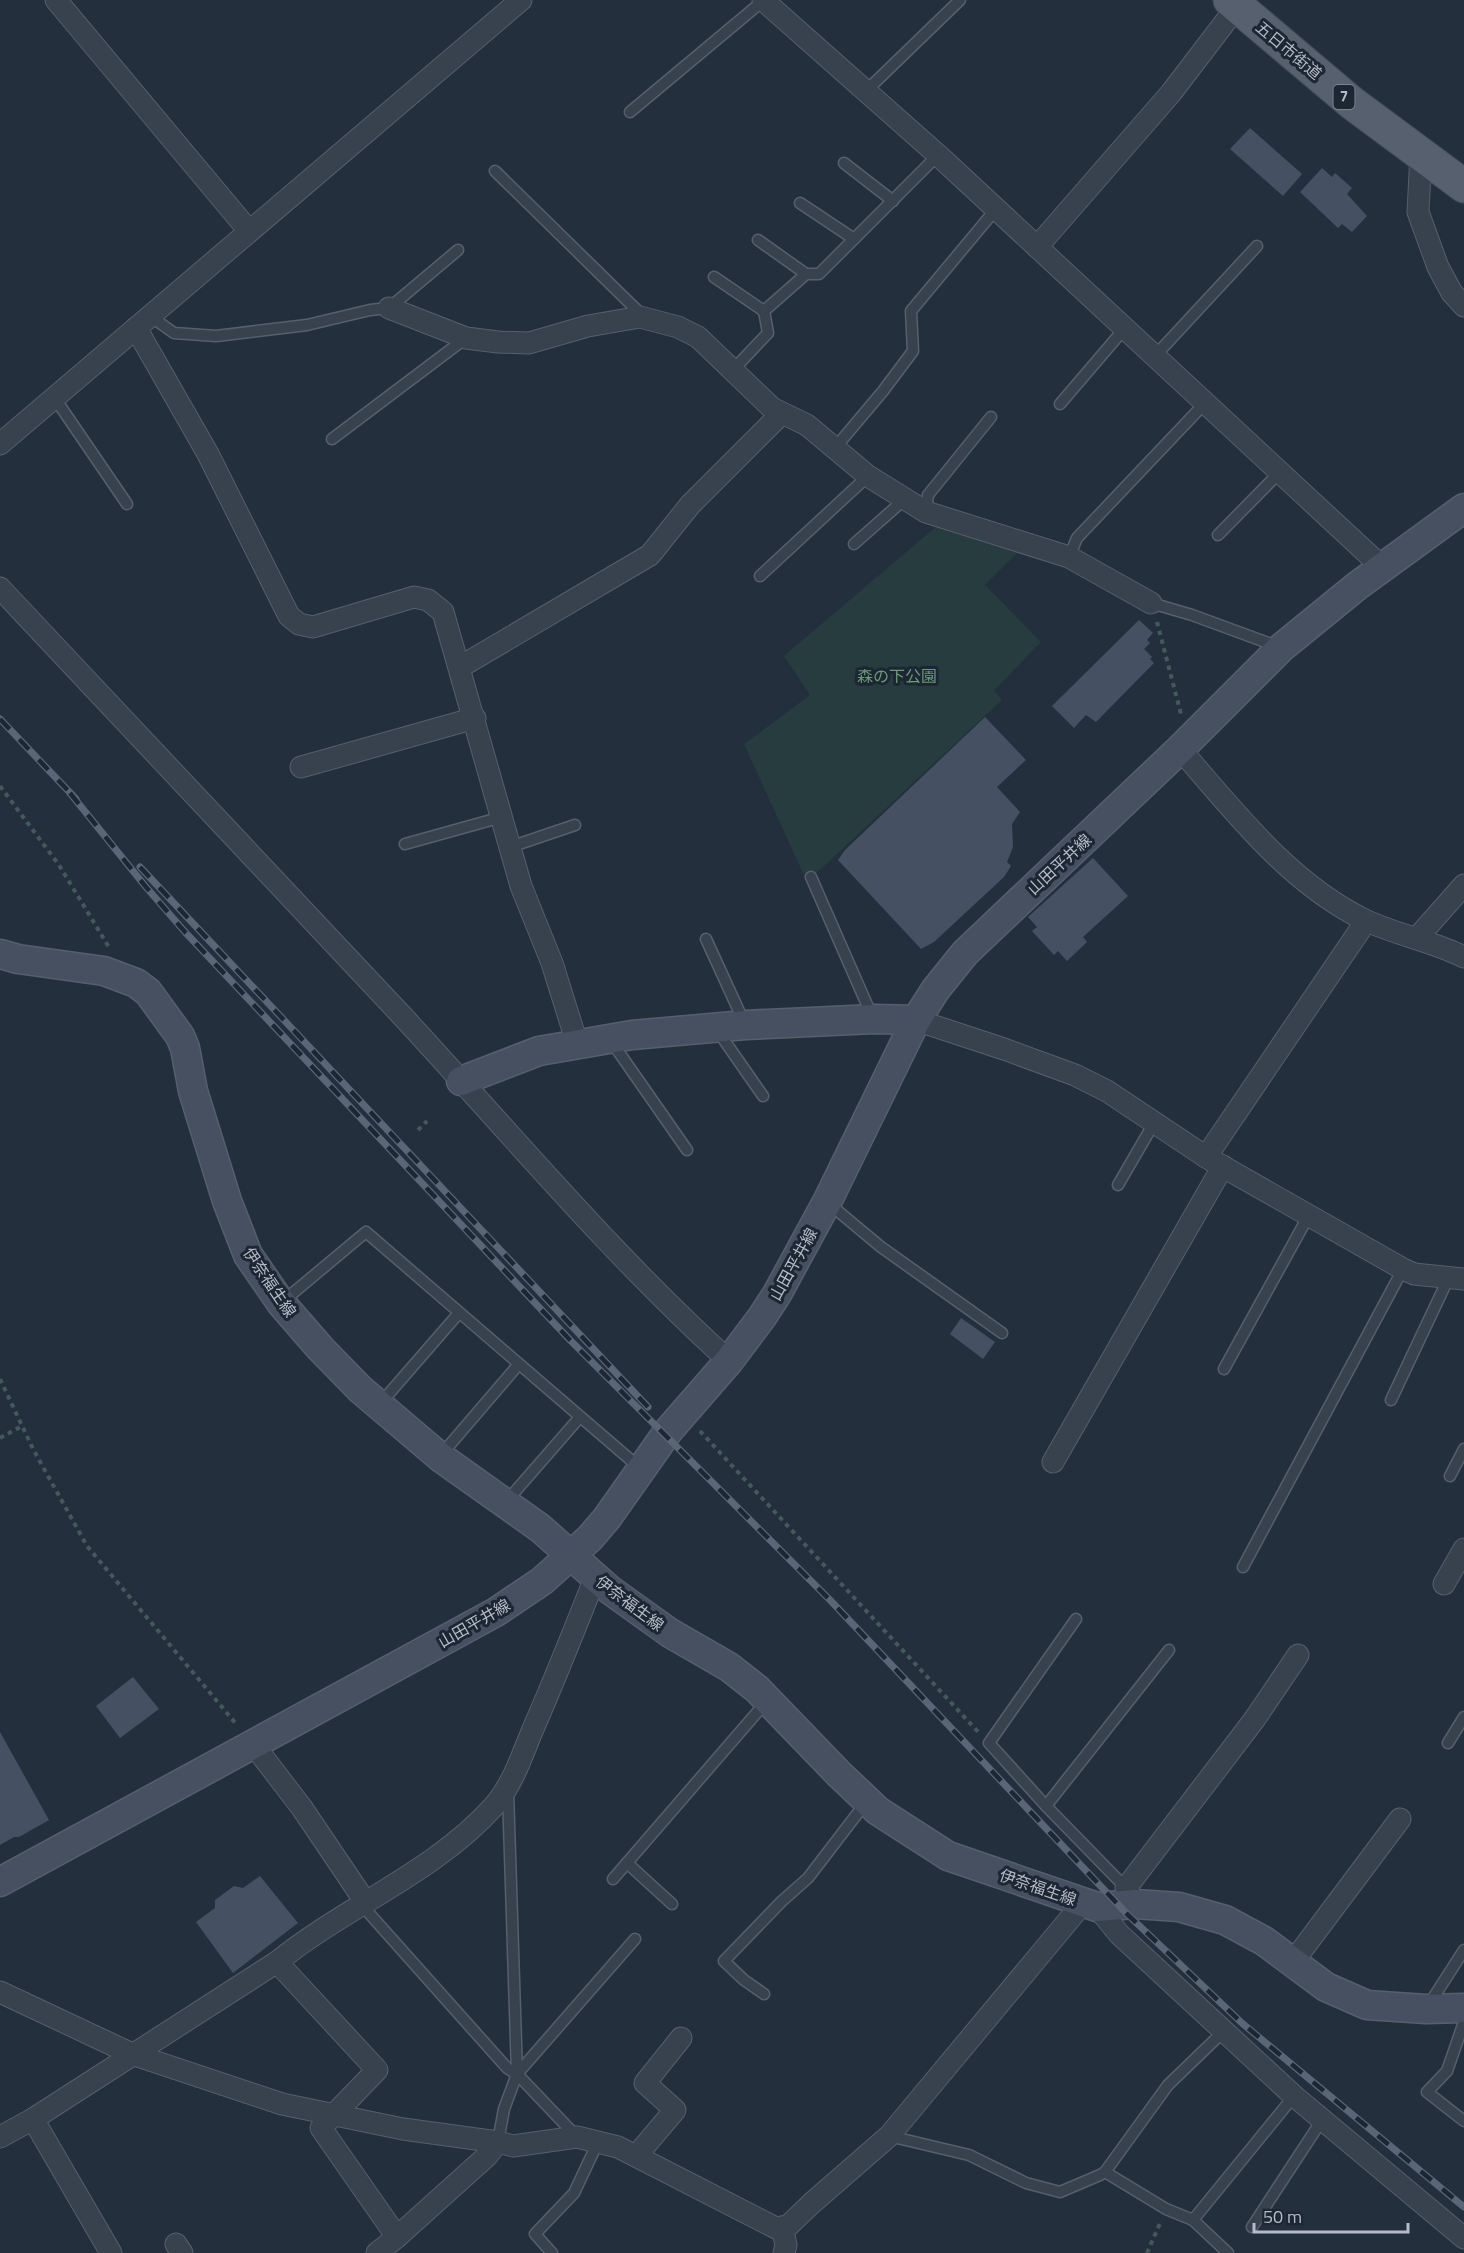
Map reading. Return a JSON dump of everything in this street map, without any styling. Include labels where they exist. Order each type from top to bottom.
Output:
[{"type":"main road","name":"五日市街道","points":[[1237,2],[1352,104],[1464,186]]},
{"type":"main road","name":"山田平井線","points":[[0,1882],[496,1612],[542,1581],[571,1556],[607,1518],[640,1468],[669,1430],[729,1361],[777,1294],[826,1202],[916,1020],[936,989],[965,953],[1184,745],[1281,648],[1322,612],[1464,508]]},
{"type":"main road","name":"伊奈福生線","points":[[0,954],[104,971],[136,983],[148,992],[180,1036],[185,1048],[193,1091],[227,1201],[248,1255],[281,1303],[320,1348],[379,1405],[440,1456],[540,1528],[595,1578],[670,1633],[729,1666],[768,1699],[839,1774],[878,1811],[948,1856],[1090,1905],[1130,1896],[1225,1920],[1264,1941],[1326,1987],[1367,2005],[1426,2009],[1464,2008]]},
{"type":"main road","points":[[461,1081],[539,1051],[609,1038],[746,1025],[874,1019],[916,1020]]},
{"type":"street","points":[[56,0],[249,231]]},
{"type":"street","points":[[0,444],[521,0]]},
{"type":"street","points":[[764,0],[938,155],[1382,567]]},
{"type":"street","points":[[1037,247],[1171,93],[1237,2]]},
{"type":"street","points":[[1421,154],[1418,212],[1438,267],[1452,293],[1464,306]]},
{"type":"street","points":[[389,308],[466,339],[529,343],[588,326],[640,317],[678,327],[698,337],[772,408],[807,425],[868,476],[926,512],[1069,557],[1151,603]]},
{"type":"street","points":[[143,322],[289,616],[299,624],[313,627],[414,597],[428,600],[443,612],[521,886],[552,963],[577,1043]]},
{"type":"street","points":[[460,667],[650,555],[690,505],[781,414]]},
{"type":"street","points":[[0,588],[392,1005],[615,1248],[687,1322],[729,1361]]},
{"type":"street","points":[[301,768],[474,718]]},
{"type":"street","points":[[1184,745],[1272,852],[1330,900],[1366,921],[1464,957]]},
{"type":"street","points":[[1417,938],[1464,885]]},
{"type":"street","points":[[1053,1462],[1215,1162],[1366,921]]},
{"type":"street","points":[[916,1020],[1075,1075],[1107,1091],[1215,1162],[1403,1269],[1414,1274],[1457,1278]]},
{"type":"street","points":[[1444,1584],[1464,1549]]},
{"type":"street","points":[[0,2137],[33,2119],[277,1962],[305,1939],[411,1874],[465,1833],[494,1806],[507,1788],[595,1578]]},
{"type":"street","points":[[1130,1896],[1298,1655]]},
{"type":"street","points":[[253,1744],[302,1809],[366,1903]]},
{"type":"street","points":[[1293,1962],[1400,1819]]},
{"type":"street","points":[[0,1992],[132,2054],[282,2104],[403,2129],[513,2146],[577,2137],[618,2147],[776,2228],[788,2226],[889,2136],[1090,1905],[1294,2096],[1464,2238]]},
{"type":"street","points":[[277,1962],[377,2070],[321,2128],[397,2237]]},
{"type":"street","points":[[637,2156],[675,2110],[645,2083],[681,2038]]},
{"type":"street","points":[[33,2119],[111,2253]]},
{"type":"street","points":[[377,2253],[487,2156],[498,2142]]},
{"type":"street","points":[[782,2227],[786,2245],[784,2253]]},
{"type":"lane","points":[[630,112],[764,0]]},
{"type":"lane","points":[[866,91],[960,0]]},
{"type":"lane","points":[[758,240],[806,274],[819,274],[938,155]]},
{"type":"lane","points":[[844,163],[893,201]]},
{"type":"lane","points":[[495,171],[647,319]]},
{"type":"lane","points":[[800,202],[854,238]]},
{"type":"lane","points":[[835,448],[913,351],[911,311],[996,209]]},
{"type":"lane","points":[[1155,356],[1257,246]]},
{"type":"lane","points":[[143,322],[174,333],[216,336],[307,325],[370,310],[389,308],[458,250]]},
{"type":"lane","points":[[764,311],[806,274]]},
{"type":"lane","points":[[714,277],[764,311],[768,333],[732,371]]},
{"type":"lane","points":[[1060,404],[1125,328]]},
{"type":"lane","points":[[332,439],[466,339]]},
{"type":"lane","points":[[54,397],[127,504]]},
{"type":"lane","points":[[1069,557],[1077,538],[1206,402]]},
{"type":"lane","points":[[926,512],[928,495],[992,417]]},
{"type":"lane","points":[[1218,534],[1280,472]]},
{"type":"lane","points":[[760,576],[868,476]]},
{"type":"lane","points":[[854,544],[905,499]]},
{"type":"lane","points":[[1151,603],[1192,615],[1281,648]]},
{"type":"lane","points":[[405,844],[502,818]]},
{"type":"lane","points":[[510,847],[575,825]]},
{"type":"lane","points":[[811,877],[874,1019]]},
{"type":"lane","points":[[706,939],[746,1025]]},
{"type":"lane","points":[[715,1028],[763,1096]]},
{"type":"lane","points":[[609,1038],[687,1149]]},
{"type":"lane","points":[[1118,1185],[1154,1123]]},
{"type":"lane","points":[[826,1202],[881,1247],[1002,1333]]},
{"type":"lane","points":[[1224,1369],[1309,1215]]},
{"type":"lane","points":[[281,1303],[366,1232],[640,1468]]},
{"type":"lane","points":[[1243,1567],[1403,1269]]},
{"type":"lane","points":[[1391,1400],[1457,1278]]},
{"type":"lane","points":[[379,1405],[459,1313]]},
{"type":"lane","points":[[440,1456],[519,1364]]},
{"type":"lane","points":[[505,1503],[580,1417]]},
{"type":"lane","points":[[1450,1476],[1464,1449]]},
{"type":"lane","points":[[1076,1618],[989,1743],[1130,1896]]},
{"type":"lane","points":[[1046,1806],[1169,1650]]},
{"type":"lane","points":[[613,1879],[768,1699]]},
{"type":"lane","points":[[1448,1743],[1464,1717]]},
{"type":"lane","points":[[507,1788],[518,2074]]},
{"type":"lane","points":[[764,1994],[744,1980],[724,1961],[782,1901],[808,1878],[867,1800]]},
{"type":"lane","points":[[627,1863],[672,1904]]},
{"type":"lane","points":[[366,1903],[367,1911],[507,2068],[518,2074],[577,2137]]},
{"type":"lane","points":[[498,2142],[504,2109],[518,2074],[635,1939]]},
{"type":"lane","points":[[1426,2009],[1464,1950]]},
{"type":"lane","points":[[1464,2022],[1447,2071],[1427,2092],[1464,2121]]},
{"type":"lane","points":[[889,2136],[969,2155],[1026,2183],[1060,2192],[1105,2172],[1167,2085],[1224,2031]]},
{"type":"lane","points":[[1193,2220],[1294,2096]]},
{"type":"lane","points":[[1252,2227],[1322,2120]]},
{"type":"lane","points":[[552,2253],[535,2234],[574,2193],[598,2142]]},
{"type":"lane","points":[[1105,2172],[1166,2209],[1193,2220],[1228,2253]]},
{"type":"path","points":[[1151,603],[1184,745]]},
{"type":"path","points":[[0,786],[59,865],[96,922]]},
{"type":"path","points":[[418,1130],[427,1121]]},
{"type":"path","points":[[0,1378],[22,1426],[87,1546],[253,1744]]},
{"type":"path","points":[[684,1414],[989,1743]]},
{"type":"path","points":[[0,1438],[22,1426]]},
{"type":"path","points":[[1147,2253],[1166,2209]]},
{"type":"green space","name":"森の下公園","points":[[938,525],[1023,547],[985,585],[1041,642],[994,690],[1002,700],[807,882],[744,744],[810,695],[784,656]]},
{"type":"building","points":[[1250,128],[1302,174],[1283,196],[1230,149]]},
{"type":"building","points":[[1322,168],[1332,177],[1335,173],[1352,188],[1347,194],[1367,216],[1352,232],[1342,224],[1338,228],[1300,192]]},
{"type":"building","points":[[1139,620],[1153,633],[1147,640],[1150,643],[1144,649],[1152,657],[1150,659],[1154,663],[1096,722],[1086,715],[1074,728],[1052,706]]},
{"type":"building","points":[[985,717],[1026,760],[997,787],[1020,812],[1012,824],[1013,847],[1007,862],[1011,866],[1004,877],[934,942],[921,949],[838,860],[845,850]]},
{"type":"building","points":[[1093,858],[1128,896],[1083,937],[1087,942],[1067,961],[1058,951],[1054,955],[1032,931],[1037,927],[1028,917]]},
{"type":"building","points":[[961,1318],[995,1342],[983,1359],[950,1334]]},
{"type":"building","points":[[133,1677],[159,1709],[120,1738],[96,1706]]},
{"type":"building","points":[[0,1732],[49,1820],[0,1845]]},
{"type":"building","points":[[260,1876],[298,1923],[233,1973],[196,1922],[215,1908],[215,1900],[234,1886],[243,1888]]},
{"type":"railway","points":[[0,719],[76,799]]},
{"type":"railway","points":[[70,793],[185,932],[570,1340],[830,1600],[1127,1914],[1243,2024],[1464,2207]]},
{"type":"railway","points":[[140,867],[648,1407]]}]
